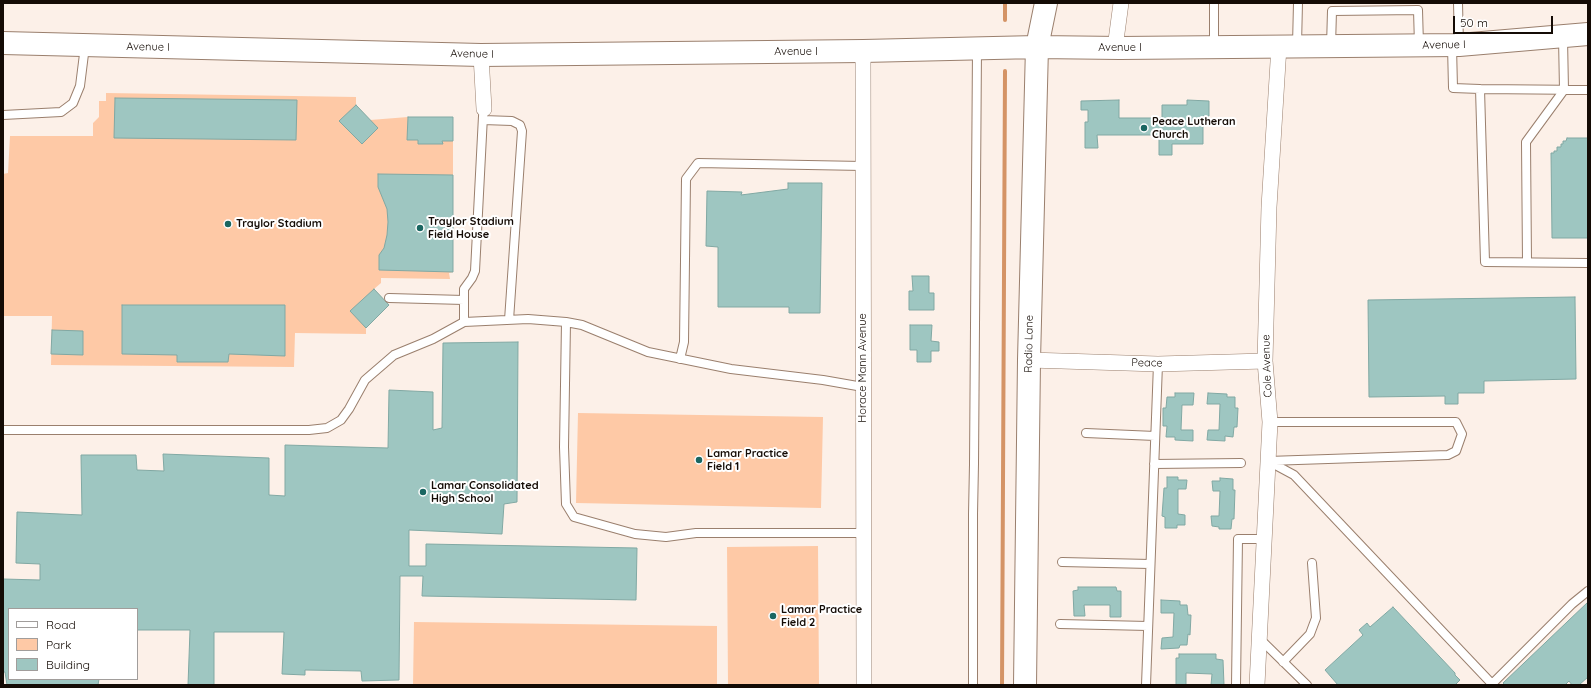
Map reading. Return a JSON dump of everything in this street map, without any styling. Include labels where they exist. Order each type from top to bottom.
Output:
[{"type":"main road","name":"Radio Lane","points":[[1025,685],[1028,360],[1037,47],[1046,3]]},
{"type":"main road","name":"Avenue I","points":[[3,43],[481,55],[863,51],[1037,47],[1115,48],[1419,46],[1455,45],[1588,34]]},
{"type":"street","points":[[1115,48],[1121,3]]},
{"type":"street","name":"Cole Avenue","points":[[1257,685],[1270,422],[1265,361],[1269,207],[1288,46]]},
{"type":"street","name":"Horace Mann Avenue","points":[[863,51],[864,685]]},
{"type":"street","points":[[481,55],[483,115]]},
{"type":"street","name":"Peace","points":[[1028,360],[1158,364],[1265,361]]},
{"type":"lane","points":[[1214,3],[1214,47]]},
{"type":"lane","points":[[1288,46],[1298,3]]},
{"type":"lane","points":[[1458,3],[1453,88],[1588,90]]},
{"type":"lane","points":[[1331,46],[1332,11],[1418,10],[1419,46]]},
{"type":"lane","points":[[1527,262],[1526,142],[1564,90],[1563,36]]},
{"type":"lane","points":[[3,115],[60,112],[73,103],[80,86],[86,45]]},
{"type":"lane","points":[[973,685],[977,49]]},
{"type":"lane","points":[[1480,89],[1485,262],[1588,263]]},
{"type":"lane","points":[[464,322],[464,289],[475,272],[483,115],[512,121],[520,125],[522,131],[509,320]]},
{"type":"lane","points":[[680,359],[684,342],[686,180],[698,163],[863,166]]},
{"type":"lane","points":[[389,298],[464,300]]},
{"type":"lane","points":[[3,430],[309,430],[327,428],[341,420],[349,409],[365,380],[394,355],[433,339],[464,322],[528,319],[566,322],[582,325],[648,352],[680,359],[731,369],[863,386]]},
{"type":"lane","points":[[566,322],[564,447],[566,504],[574,517],[635,534],[666,537],[696,533],[863,533]]},
{"type":"lane","points":[[1146,685],[1158,364]]},
{"type":"lane","points":[[1268,461],[1448,455],[1456,451],[1462,434],[1456,422],[1270,422]]},
{"type":"lane","points":[[1086,432],[1155,436]]},
{"type":"lane","points":[[1268,461],[1294,475],[1492,684],[1572,604],[1588,591]]},
{"type":"lane","points":[[1154,464],[1241,463]]},
{"type":"lane","points":[[1236,685],[1238,539],[1264,539]]},
{"type":"lane","points":[[1062,562],[1150,564]]},
{"type":"lane","points":[[1283,662],[1310,634],[1316,618],[1312,563]]},
{"type":"lane","points":[[1060,624],[1148,626]]},
{"type":"lane","points":[[1259,638],[1307,685]]},
{"type":"green space","name":"Traylor Stadium","points":[[106,93],[356,97],[356,105],[370,120],[408,117],[453,117],[453,272],[449,273],[450,279],[381,278],[381,283],[374,289],[389,305],[366,328],[366,334],[295,333],[294,367],[51,365],[52,316],[3,316],[3,174],[8,173],[10,136],[93,136],[93,123],[99,117],[99,101],[106,101]]},
{"type":"green space","name":"Lamar Practice Field 1","points":[[578,413],[823,417],[821,508],[576,503]]},
{"type":"green space","name":"Lamar Practice Field 2","points":[[818,546],[819,685],[728,685],[727,547]]},
{"type":"green space","points":[[414,622],[717,626],[717,685],[413,685]]},
{"type":"building","points":[[115,98],[297,100],[296,140],[114,138]]},
{"type":"building","name":"Peace Lutheran Church","points":[[1119,100],[1119,118],[1162,118],[1162,105],[1187,105],[1187,100],[1209,101],[1209,116],[1203,116],[1203,144],[1172,144],[1172,155],[1159,155],[1159,135],[1097,135],[1098,148],[1085,148],[1085,122],[1088,122],[1088,110],[1081,110],[1081,101]]},
{"type":"building","points":[[356,105],[378,128],[362,144],[339,121]]},
{"type":"building","points":[[408,117],[453,117],[453,141],[442,141],[443,144],[418,144],[418,140],[407,140]]},
{"type":"building","points":[[1567,138],[1588,138],[1588,238],[1552,238],[1551,153],[1557,151],[1557,147],[1561,147],[1563,141],[1566,141]]},
{"type":"building","name":"Traylor Stadium Field House","points":[[378,174],[453,175],[453,272],[379,270],[379,255],[384,248],[388,222],[387,209],[378,187]]},
{"type":"building","points":[[788,183],[822,183],[820,313],[789,313],[789,307],[718,307],[718,247],[706,246],[707,191],[742,192],[741,195],[788,189]]},
{"type":"building","points":[[912,276],[929,276],[929,293],[934,293],[934,310],[909,310],[909,291],[913,291]]},
{"type":"building","points":[[374,289],[389,305],[366,328],[350,311]]},
{"type":"building","points":[[1575,297],[1576,379],[1484,381],[1484,393],[1458,393],[1458,404],[1445,404],[1445,396],[1369,397],[1368,300]]},
{"type":"building","points":[[122,305],[285,305],[285,356],[229,354],[228,362],[177,362],[177,355],[122,354]]},
{"type":"building","points":[[910,325],[932,325],[931,341],[939,342],[939,351],[931,351],[931,362],[917,362],[917,350],[910,350]]},
{"type":"building","points":[[52,330],[83,331],[83,355],[51,354]]},
{"type":"building","points":[[518,342],[517,502],[504,504],[502,534],[409,530],[409,566],[426,566],[426,544],[637,548],[636,600],[422,596],[423,576],[400,576],[399,680],[362,681],[361,671],[305,670],[305,675],[282,674],[284,632],[214,632],[214,685],[188,685],[190,630],[138,630],[138,608],[8,608],[8,680],[99,680],[98,685],[7,685],[5,672],[3,672],[3,579],[40,580],[40,564],[16,563],[17,512],[82,515],[81,455],[136,455],[137,470],[164,471],[163,454],[269,458],[269,495],[285,496],[285,445],[388,448],[389,390],[433,392],[433,430],[442,428],[443,343]]},
{"type":"building","points":[[1175,393],[1194,393],[1193,405],[1182,405],[1181,430],[1193,430],[1193,441],[1175,440],[1175,437],[1166,437],[1167,426],[1163,426],[1163,408],[1166,408],[1167,397],[1175,397]]},
{"type":"building","points":[[1208,393],[1227,394],[1227,397],[1235,397],[1235,408],[1238,408],[1237,427],[1234,427],[1233,437],[1225,436],[1225,441],[1207,440],[1208,430],[1219,430],[1220,404],[1207,404]]},
{"type":"building","points":[[1167,477],[1178,477],[1178,480],[1187,480],[1186,489],[1178,489],[1178,514],[1185,515],[1185,525],[1177,525],[1177,528],[1165,528],[1165,517],[1162,516],[1164,488],[1167,488]]},
{"type":"building","points":[[1220,478],[1233,479],[1233,490],[1235,490],[1234,519],[1232,519],[1231,529],[1219,529],[1219,527],[1212,526],[1211,516],[1219,516],[1220,491],[1213,491],[1212,481],[1220,481]]},
{"type":"building","points":[[1078,587],[1116,587],[1117,591],[1121,591],[1121,617],[1110,617],[1110,605],[1084,605],[1085,616],[1074,616],[1073,591],[1078,590]]},
{"type":"building","points":[[1161,600],[1180,601],[1180,605],[1187,605],[1188,615],[1191,615],[1190,635],[1188,634],[1187,645],[1180,645],[1179,648],[1161,649],[1162,638],[1173,637],[1174,613],[1161,613]]},
{"type":"building","points":[[1588,602],[1588,677],[1579,685],[1572,685],[1569,681],[1565,685],[1505,685],[1503,683]]},
{"type":"building","points":[[1393,607],[1455,673],[1460,680],[1455,685],[1338,685],[1325,670],[1363,635],[1359,630],[1367,623],[1370,627]]},
{"type":"building","points":[[1179,654],[1216,654],[1216,659],[1223,660],[1224,685],[1211,685],[1212,674],[1186,673],[1186,685],[1176,685],[1176,658],[1179,658]]},
{"type":"waterway","points":[[1005,3],[1005,20]]},
{"type":"waterway","points":[[1002,685],[1005,71]]},
{"type":"place","name":"Peace Lutheran Church","points":[[1144,128]]},
{"type":"place","name":"Traylor Stadium","points":[[228,224]]},
{"type":"place","name":"Traylor Stadium Field House","points":[[420,228]]},
{"type":"place","name":"Lamar Practice Field 1","points":[[699,460]]},
{"type":"place","name":"Lamar Consolidated High School","points":[[423,492]]},
{"type":"place","name":"Lamar Practice Field 2","points":[[773,616]]}]
